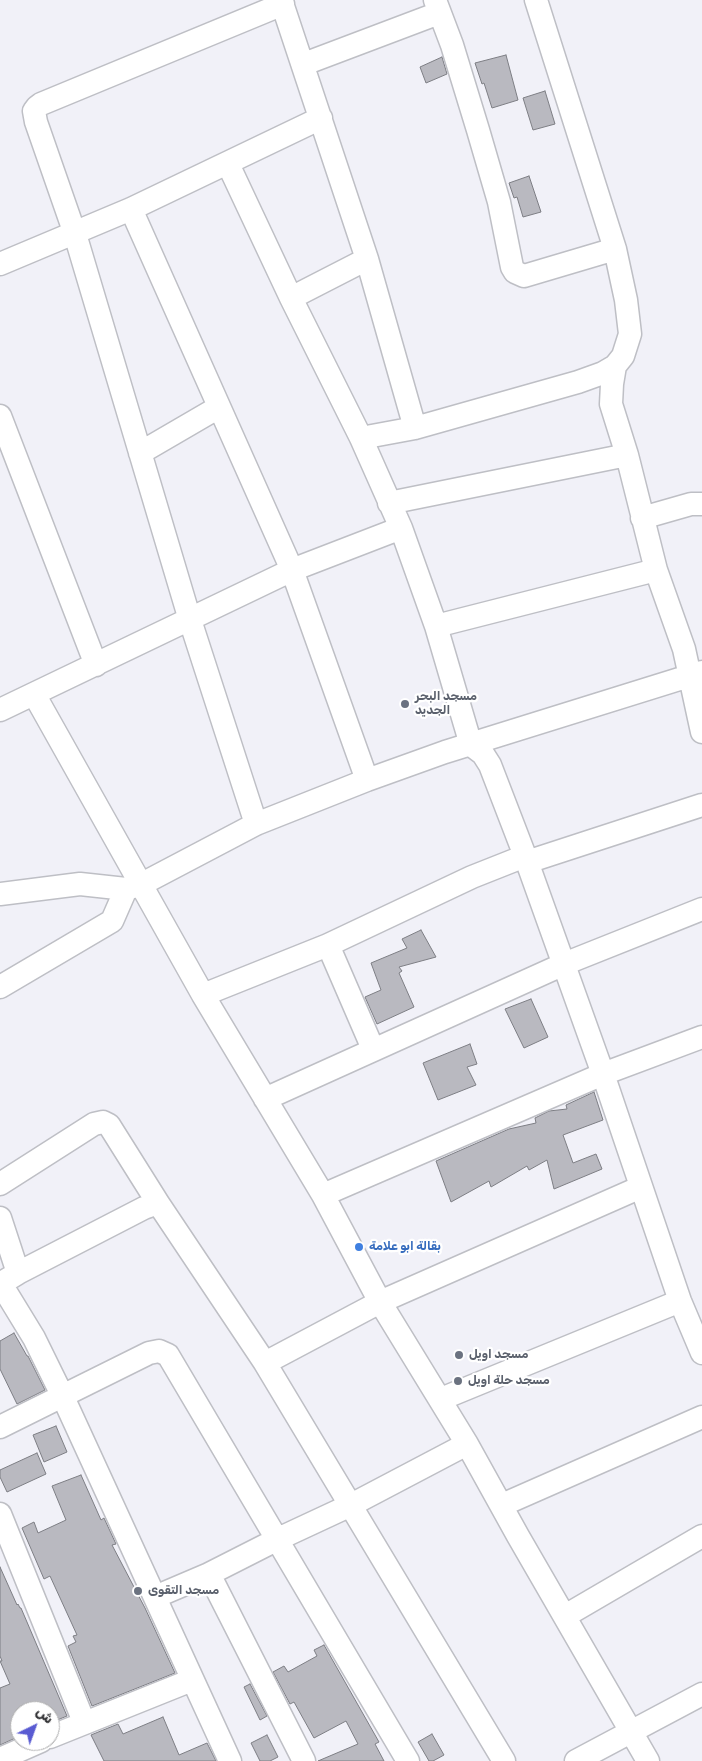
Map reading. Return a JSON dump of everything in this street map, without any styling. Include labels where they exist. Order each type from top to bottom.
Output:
[{"type":"street","points":[[361,438],[415,428],[578,382],[603,373],[615,366],[623,356],[630,334],[626,300],[615,249],[536,0]]},
{"type":"street","points":[[256,824],[190,620],[75,234],[36,122],[34,111],[37,107],[282,2],[367,259],[415,428]]},
{"type":"street","points":[[304,64],[437,7],[452,45],[478,130],[498,202],[512,267],[515,272],[524,276],[615,249]]},
{"type":"street","points":[[0,264],[131,210],[228,164],[271,140],[321,118]]},
{"type":"street","points":[[228,164],[291,298],[361,438],[401,528],[436,626],[471,745],[483,754],[490,765],[526,859],[603,1074],[680,1301],[702,1353]]},
{"type":"street","points":[[131,210],[292,570],[368,780]]},
{"type":"street","points":[[291,298],[367,259]]},
{"type":"street","points":[[615,366],[611,404],[627,455],[656,570],[684,649],[696,674],[702,732]]},
{"type":"street","points":[[140,453],[220,407]]},
{"type":"street","points":[[0,416],[96,665]]},
{"type":"street","points":[[389,503],[627,455]]},
{"type":"street","points":[[642,518],[691,504],[702,504]]},
{"type":"street","points":[[0,710],[292,570],[401,528]]},
{"type":"street","points":[[436,626],[656,570]]},
{"type":"street","points":[[0,894],[80,884],[133,887],[256,824],[368,780],[471,745],[696,674]]},
{"type":"street","points":[[34,694],[133,887],[203,995],[323,1195],[380,1302],[441,1399],[648,1761]]},
{"type":"street","points":[[203,995],[328,945],[472,877],[702,805]]},
{"type":"street","points":[[0,987],[112,921],[133,887]]},
{"type":"street","points":[[265,1099],[564,964],[702,909]]},
{"type":"street","points":[[328,945],[373,1049]]},
{"type":"street","points":[[323,1195],[603,1074],[702,1037]]},
{"type":"street","points":[[0,1184],[94,1124],[103,1122],[109,1126],[158,1203],[265,1362],[504,1761]]},
{"type":"street","points":[[265,1362],[380,1302],[641,1187]]},
{"type":"street","points":[[6,1280],[144,1208],[158,1203]]},
{"type":"street","points":[[0,1218],[6,1280],[230,1761]]},
{"type":"street","points":[[441,1399],[680,1301]]},
{"type":"street","points":[[0,1427],[149,1353],[159,1351],[168,1355],[408,1761]]},
{"type":"street","points":[[502,1505],[702,1417]]},
{"type":"street","points":[[155,1597],[209,1574],[351,1505],[467,1444]]},
{"type":"street","points":[[0,1514],[84,1722]]},
{"type":"street","points":[[565,1616],[702,1536]]},
{"type":"street","points":[[209,1574],[304,1761]]},
{"type":"street","points":[[60,1733],[192,1680]]},
{"type":"street","points":[[576,1761],[702,1694]]},
{"type":"street","points":[[0,1759],[19,1751]]},
{"type":"building","points":[[506,55],[518,100],[492,108],[475,63]]},
{"type":"building","points":[[442,57],[447,74],[426,83],[420,67]]},
{"type":"building","points":[[545,91],[555,124],[533,130],[523,98]]},
{"type":"building","points":[[529,176],[541,212],[523,217],[517,197],[514,198],[509,183]]},
{"type":"building","points":[[421,930],[436,957],[399,967],[402,971],[399,973],[414,1007],[377,1024],[365,997],[381,990],[371,963],[407,948],[402,939]]},
{"type":"building","points":[[531,999],[548,1037],[524,1048],[505,1009]]},
{"type":"building","points":[[470,1044],[477,1064],[467,1067],[476,1085],[438,1100],[423,1063]]},
{"type":"building","points":[[594,1092],[603,1120],[563,1135],[573,1163],[596,1154],[602,1169],[554,1189],[547,1160],[529,1170],[527,1166],[491,1187],[489,1181],[451,1202],[436,1161],[509,1129],[536,1123],[535,1118],[549,1111],[567,1109],[566,1105]]},
{"type":"building","points":[[14,1333],[45,1390],[17,1404],[0,1369],[0,1341]]},
{"type":"building","points":[[56,1426],[67,1452],[44,1462],[33,1435]]},
{"type":"building","points":[[37,1453],[46,1474],[7,1492],[0,1477],[0,1470]]},
{"type":"building","points":[[81,1475],[101,1520],[104,1518],[116,1544],[112,1545],[145,1608],[175,1673],[92,1706],[68,1646],[76,1642],[73,1636],[77,1635],[50,1576],[44,1579],[22,1528],[34,1522],[38,1533],[66,1520],[52,1486]]},
{"type":"building","points":[[0,1567],[17,1605],[21,1608],[67,1716],[60,1719],[60,1701],[10,1701],[10,1740],[0,1745],[0,1688],[10,1684],[0,1661],[2,1661],[0,1656]]},
{"type":"building","points":[[324,1645],[379,1742],[375,1744],[384,1761],[318,1761],[358,1744],[346,1721],[314,1738],[294,1702],[290,1704],[273,1672],[284,1666],[288,1672],[317,1656],[314,1650]]},
{"type":"building","points":[[250,1684],[267,1716],[260,1720],[244,1687]]},
{"type":"building","points":[[163,1717],[179,1755],[207,1743],[216,1761],[104,1761],[91,1735],[118,1724],[123,1734]]},
{"type":"building","points":[[432,1734],[444,1755],[429,1761],[418,1742]]},
{"type":"building","points":[[267,1735],[278,1757],[270,1761],[260,1761],[251,1743]]},
{"type":"place","name":"مسجد البحر الجديد","points":[[405,704]]},
{"type":"place","name":"بقالة ابو علامة","points":[[359,1247]]},
{"type":"place","name":"مسجد اويل","points":[[459,1355]]},
{"type":"place","name":"مسجد حلة اويل","points":[[458,1381]]},
{"type":"place","name":"مسجد التقوى","points":[[138,1591]]}]
